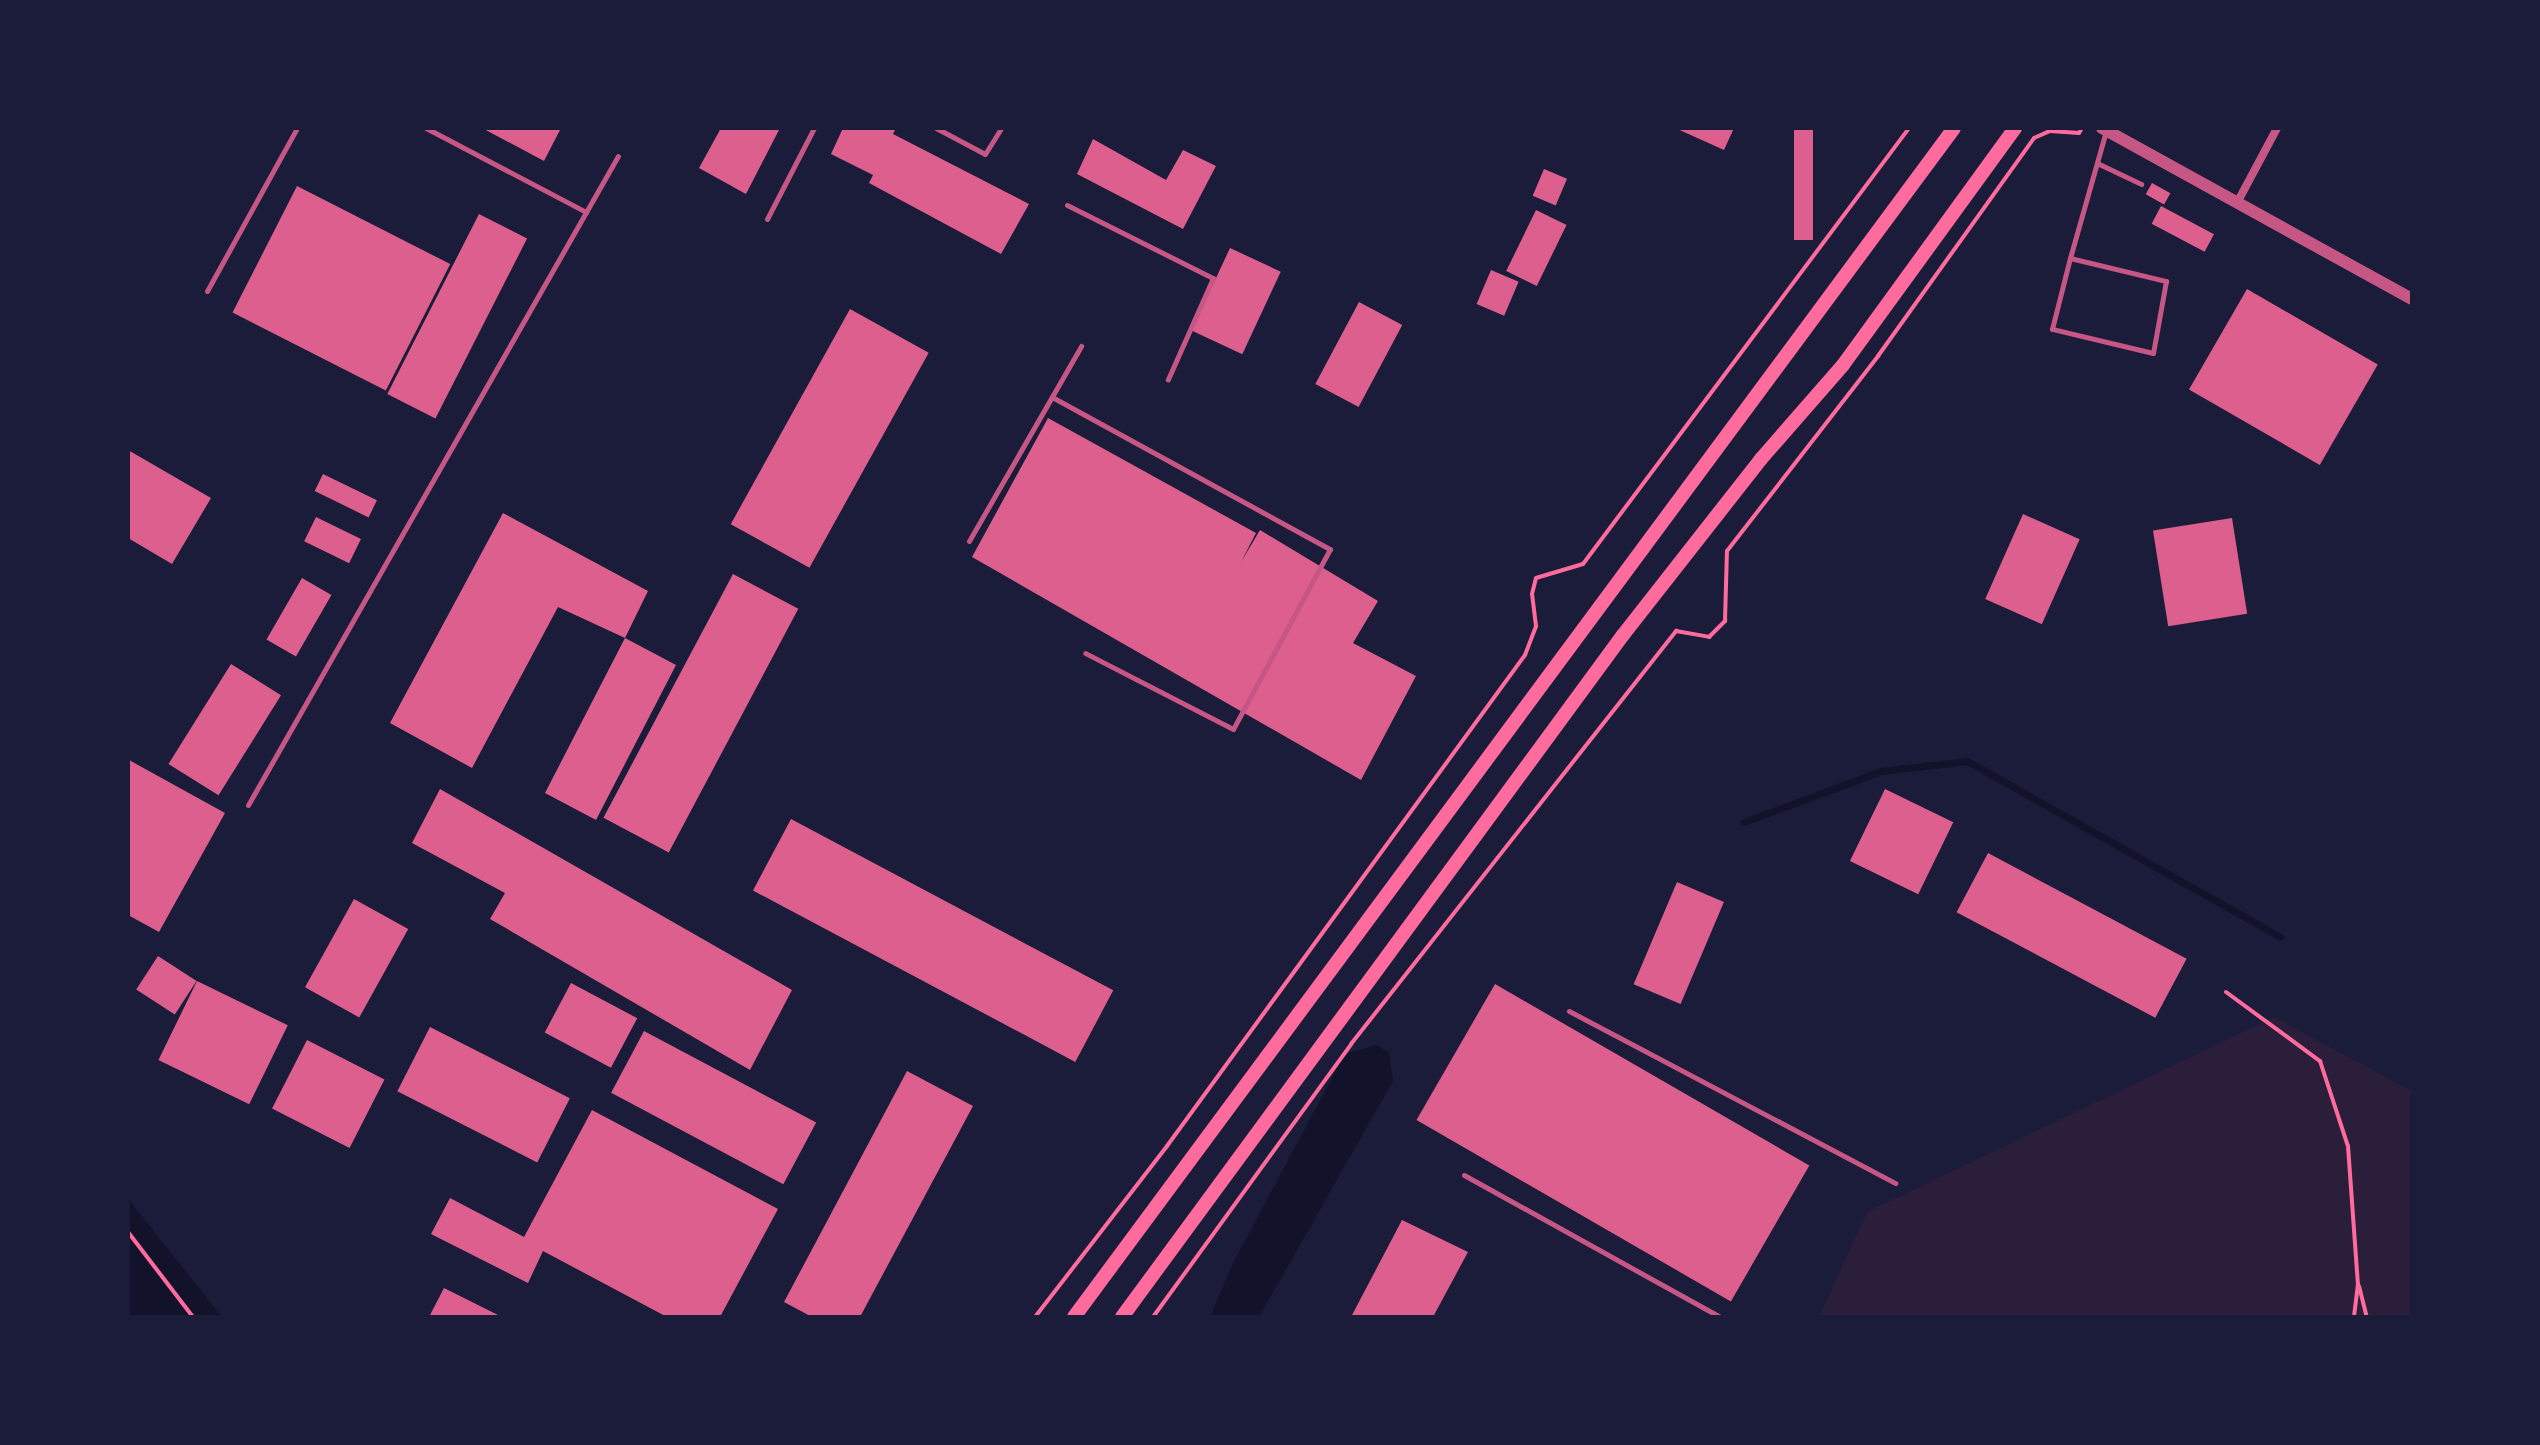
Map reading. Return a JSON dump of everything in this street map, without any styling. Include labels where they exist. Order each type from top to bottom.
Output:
[{"type":"main road","points":[[1074,1317],[1954,128]]},
{"type":"main road","points":[[1122,1317],[1623,635],[1761,459],[1843,365],[2015,128]]},
{"type":"street","points":[[2237,203],[2277,128]]},
{"type":"street","points":[[2104,129],[2412,299]]},
{"type":"lane","points":[[207,291],[297,128]]},
{"type":"lane","points":[[426,128],[586,212]]},
{"type":"lane","points":[[767,219],[814,128]]},
{"type":"lane","points":[[936,128],[985,154],[1001,128]]},
{"type":"lane","points":[[2070,258],[2166,281],[2153,353],[2052,329],[2070,258],[2097,163],[2104,129]]},
{"type":"lane","points":[[248,805],[618,156]]},
{"type":"lane","points":[[2097,163],[2141,184]]},
{"type":"lane","points":[[1067,205],[1213,278],[1168,379]]},
{"type":"lane","points":[[969,541],[1081,346]]},
{"type":"lane","points":[[1052,397],[1330,549],[1233,729],[1085,653]]},
{"type":"lane","points":[[1569,1011],[1895,1183]]},
{"type":"lane","points":[[1464,1175],[1720,1317]]},
{"type":"path","points":[[1035,1317],[1167,1146],[1525,655],[1536,626],[1532,594],[1536,578],[1583,564],[1909,128]]},
{"type":"path","points":[[1153,1317],[1351,1044],[1676,631],[1709,637],[1725,621],[1727,551],[1878,356],[2034,138],[2050,131],[2079,133],[2082,128]]},
{"type":"path","points":[[2226,992],[2320,1061],[2348,1146],[2358,1284],[2354,1317]]},
{"type":"path","points":[[128,1232],[193,1317]]},
{"type":"path","points":[[2358,1284],[2367,1317]]},
{"type":"shaded area","points":[[2274,1017],[2412,1091],[2412,1317],[1819,1317],[1867,1212]]},
{"type":"shaded area","points":[[1377,1045],[1389,1053],[1393,1081],[1259,1317],[1210,1317],[1233,1263],[1345,1054]]},
{"type":"shaded area","points":[[128,1199],[222,1317],[128,1317]]},
{"type":"building","points":[[482,128],[561,128],[544,161]]},
{"type":"building","points":[[721,128],[780,128],[746,194],[699,168]]},
{"type":"building","points":[[843,128],[896,128],[893,134],[1029,204],[1001,254],[869,183],[873,175],[831,154]]},
{"type":"building","points":[[1675,128],[1734,128],[1724,150]]},
{"type":"building","points":[[1794,128],[1813,128],[1813,240],[1794,240]]},
{"type":"building","points":[[1093,139],[1166,180],[1183,150],[1216,166],[1183,229],[1077,174]]},
{"type":"building","points":[[1544,169],[1567,179],[1556,205],[1533,196]]},
{"type":"building","points":[[2152,183],[2170,193],[2164,205],[2146,194]]},
{"type":"building","points":[[297,186],[450,264],[386,391],[233,313]]},
{"type":"building","points":[[2161,206],[2214,234],[2205,252],[2152,224]]},
{"type":"building","points":[[1536,210],[1567,225],[1537,286],[1506,271]]},
{"type":"building","points":[[479,214],[527,239],[435,418],[387,394]]},
{"type":"building","points":[[1230,248],[1281,272],[1242,354],[1192,330]]},
{"type":"building","points":[[1491,270],[1519,282],[1504,316],[1477,304]]},
{"type":"building","points":[[2247,289],[2378,364],[2320,465],[2189,389]]},
{"type":"building","points":[[1359,302],[1402,325],[1359,407],[1315,384]]},
{"type":"building","points":[[850,309],[929,353],[809,568],[731,524]]},
{"type":"building","points":[[1048,418],[1256,533],[1241,562],[1260,530],[1378,601],[1353,643],[1416,676],[1361,780],[972,557]]},
{"type":"building","points":[[128,450],[211,498],[172,564],[128,538]]},
{"type":"building","points":[[323,474],[377,500],[369,517],[315,491]]},
{"type":"building","points":[[503,513],[648,591],[625,638],[558,607],[472,768],[390,723]]},
{"type":"building","points":[[2023,514],[2080,539],[2042,624],[1985,599]]},
{"type":"building","points":[[316,517],[361,539],[349,563],[304,541]]},
{"type":"building","points":[[2232,518],[2247,614],[2168,626],[2153,531]]},
{"type":"building","points":[[733,574],[798,609],[669,852],[603,818]]},
{"type":"building","points":[[302,578],[331,595],[296,656],[266,639]]},
{"type":"building","points":[[625,638],[676,665],[596,820],[545,793]]},
{"type":"building","points":[[231,664],[281,695],[219,795],[168,764]]},
{"type":"building","points":[[129,760],[225,813],[159,932],[128,915]]},
{"type":"building","points":[[440,789],[792,990],[750,1070],[490,919],[505,893],[412,843]]},
{"type":"building","points":[[1885,789],[1953,822],[1918,894],[1850,861]]},
{"type":"building","points":[[791,819],[1113,990],[1075,1062],[753,891]]},
{"type":"building","points":[[1988,853],[2187,959],[2155,1018],[1957,912]]},
{"type":"building","points":[[1677,882],[1724,902],[1681,1004],[1634,984]]},
{"type":"building","points":[[354,899],[408,929],[359,1017],[305,987]]},
{"type":"building","points":[[158,956],[197,981],[175,1015],[136,990]]},
{"type":"building","points":[[197,981],[288,1025],[249,1104],[158,1060]]},
{"type":"building","points":[[571,983],[637,1018],[611,1068],[545,1032]]},
{"type":"building","points":[[1495,984],[1809,1166],[1731,1301],[1416,1120]]},
{"type":"building","points":[[430,1027],[570,1098],[537,1162],[397,1091]]},
{"type":"building","points":[[644,1031],[816,1123],[783,1184],[611,1093]]},
{"type":"building","points":[[307,1040],[385,1079],[350,1148],[272,1109]]},
{"type":"building","points":[[907,1071],[973,1106],[860,1317],[812,1317],[784,1302]]},
{"type":"building","points":[[592,1110],[778,1209],[720,1317],[667,1317],[543,1251],[528,1283],[431,1234],[450,1198],[524,1237]]},
{"type":"building","points":[[1402,1220],[1468,1252],[1433,1317],[1351,1317]]},
{"type":"building","points":[[444,1288],[502,1317],[429,1317]]},
{"type":"waterway","points":[[1744,822],[1881,771],[1967,761],[2280,937]]}]
